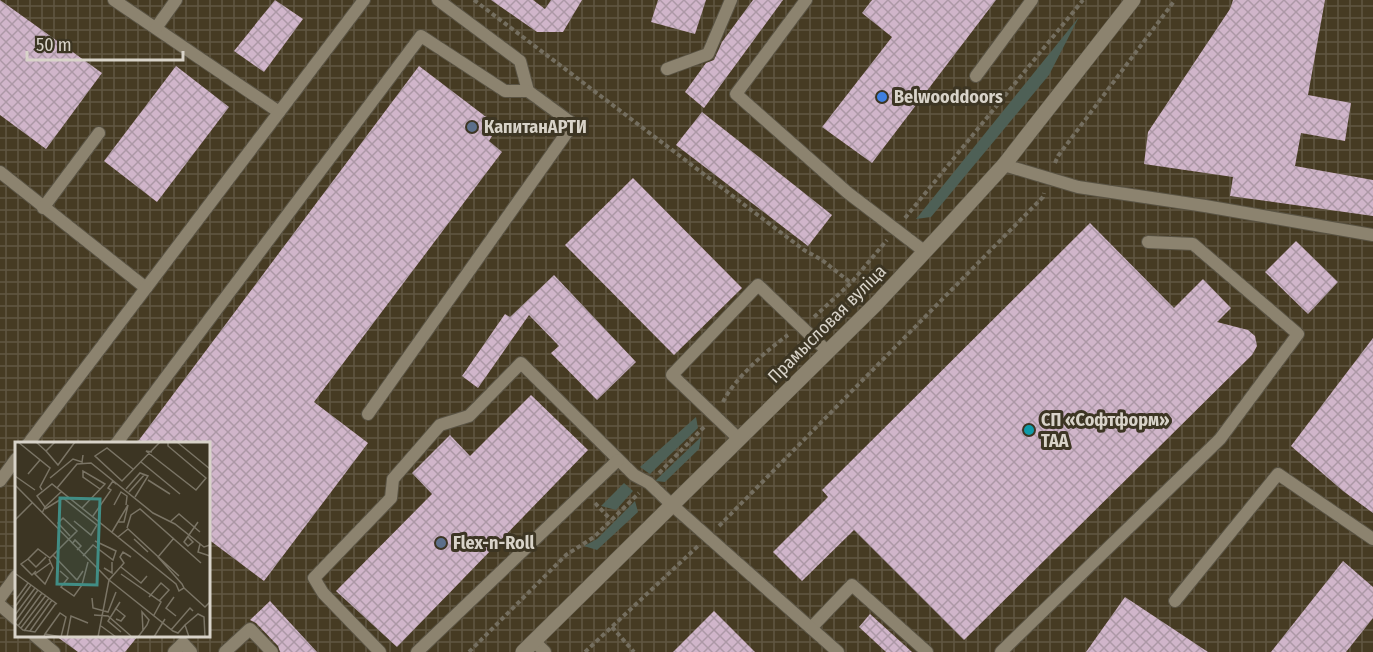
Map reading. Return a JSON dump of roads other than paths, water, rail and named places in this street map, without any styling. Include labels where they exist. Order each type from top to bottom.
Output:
[{"type":"main road","name":"Прамысловая вуліца","points":[[524,652],[540,646],[672,506],[876,304],[1004,165],[1133,0]]},
{"type":"lane","points":[[114,0],[279,112]]},
{"type":"lane","points":[[156,28],[176,0]]},
{"type":"lane","points":[[30,442],[364,0]]},
{"type":"lane","points":[[438,0],[520,61],[528,91]]},
{"type":"lane","points":[[667,69],[708,54],[731,0]]},
{"type":"lane","points":[[806,0],[736,94],[848,193],[924,251]]},
{"type":"lane","points":[[976,76],[1032,0]]},
{"type":"lane","points":[[117,442],[421,36],[504,91],[528,91],[573,124],[368,414]]},
{"type":"lane","points":[[43,208],[99,133]]},
{"type":"lane","points":[[1004,165],[1078,187],[1373,235]]},
{"type":"lane","points":[[0,172],[146,288]]},
{"type":"lane","points":[[1001,652],[1220,439],[1298,334],[1193,244],[1148,242]]},
{"type":"lane","points":[[739,440],[672,375],[759,285],[828,352]]},
{"type":"lane","points":[[380,652],[323,593],[314,578],[391,498],[393,479],[441,425],[469,416],[521,363],[634,475],[650,483],[672,506],[838,652]]},
{"type":"lane","points":[[0,481],[15,460]]},
{"type":"lane","points":[[417,652],[618,460]]},
{"type":"lane","points":[[1175,601],[1278,474],[1373,539]]},
{"type":"lane","points":[[0,598],[15,577]]},
{"type":"lane","points":[[811,628],[852,585],[927,652]]},
{"type":"lane","points":[[0,605],[15,618]]},
{"type":"lane","points":[[225,652],[250,629],[272,652]]},
{"type":"lane","points":[[36,637],[54,652]]},
{"type":"lane","points":[[174,652],[183,643],[191,652]]},
{"type":"place","name":"Belwooddoors","points":[[882,97]]},
{"type":"place","name":"КапитанАРТИ","points":[[472,127]]},
{"type":"place","name":"СП «Софтформ» ТАА","points":[[1029,430]]},
{"type":"place","name":"Flex-n-Roll","points":[[441,543]]}]
